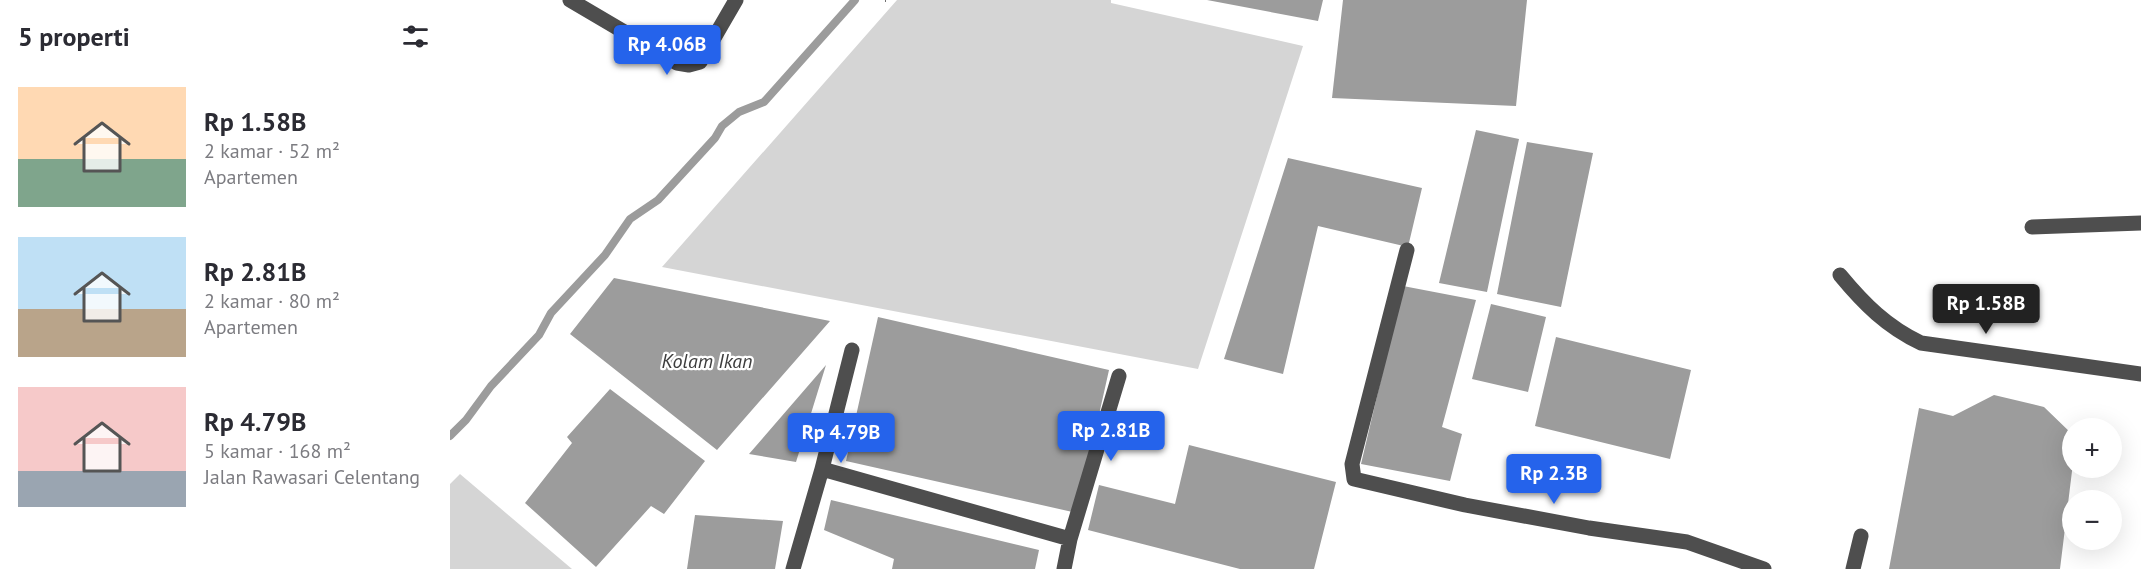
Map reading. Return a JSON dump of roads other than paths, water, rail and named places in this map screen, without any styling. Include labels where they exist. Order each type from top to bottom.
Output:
[{"type":"street","points":[[570,0],[666,57],[688,65],[699,62],[736,0]]},
{"type":"street","points":[[2032,227],[2141,223]]},
{"type":"street","points":[[1407,250],[1352,464],[1354,479],[1465,505],[1589,528],[1687,542],[1764,569]]},
{"type":"street","points":[[1840,275],[1878,318],[1898,332],[1922,342],[2141,374]]},
{"type":"street","points":[[793,569],[822,470],[852,350]]},
{"type":"street","points":[[1064,569],[1070,539],[1119,376]]},
{"type":"street","points":[[822,470],[1070,539]]},
{"type":"street","points":[[1853,569],[1861,536]]},
{"type":"water","points":[[1207,0],[1323,0],[1318,21]]},
{"type":"water","points":[[1343,0],[1527,0],[1516,106],[1332,98]]},
{"type":"water","points":[[1476,130],[1519,139],[1487,292],[1439,283]]},
{"type":"water","points":[[1527,142],[1593,153],[1561,307],[1497,294]]},
{"type":"water","points":[[1288,158],[1422,188],[1408,247],[1318,226],[1283,374],[1224,359]]},
{"type":"water","name":"Kolam Ikan","points":[[614,278],[830,321],[717,450],[570,334]]},
{"type":"water","points":[[1403,286],[1476,300],[1442,427],[1462,434],[1450,481],[1361,464]]},
{"type":"water","points":[[1491,304],[1546,317],[1528,392],[1472,379]]},
{"type":"water","points":[[878,317],[1109,370],[1077,513],[846,461]]},
{"type":"water","points":[[1556,337],[1691,370],[1670,459],[1535,426]]},
{"type":"water","points":[[826,365],[796,462],[749,454]]},
{"type":"water","points":[[610,389],[705,461],[664,514],[651,506],[596,567],[525,503],[572,443],[567,437]]},
{"type":"water","points":[[1994,395],[2044,407],[2062,424],[2062,478],[2071,478],[2070,490],[2062,490],[2062,550],[2060,569],[1889,569],[1919,408],[1953,416]]},
{"type":"water","points":[[1189,445],[1336,482],[1314,569],[1240,569],[1088,530],[1099,485],[1175,504]]},
{"type":"water","points":[[831,500],[1039,550],[1035,569],[892,569],[894,559],[824,530]]},
{"type":"water","points":[[695,515],[783,521],[775,569],[687,569]]},
{"type":"waterway","points":[[450,436],[466,420],[491,386],[539,335],[551,313],[605,255],[630,219],[658,200],[715,138],[722,126],[739,112],[764,102],[855,0]]}]
